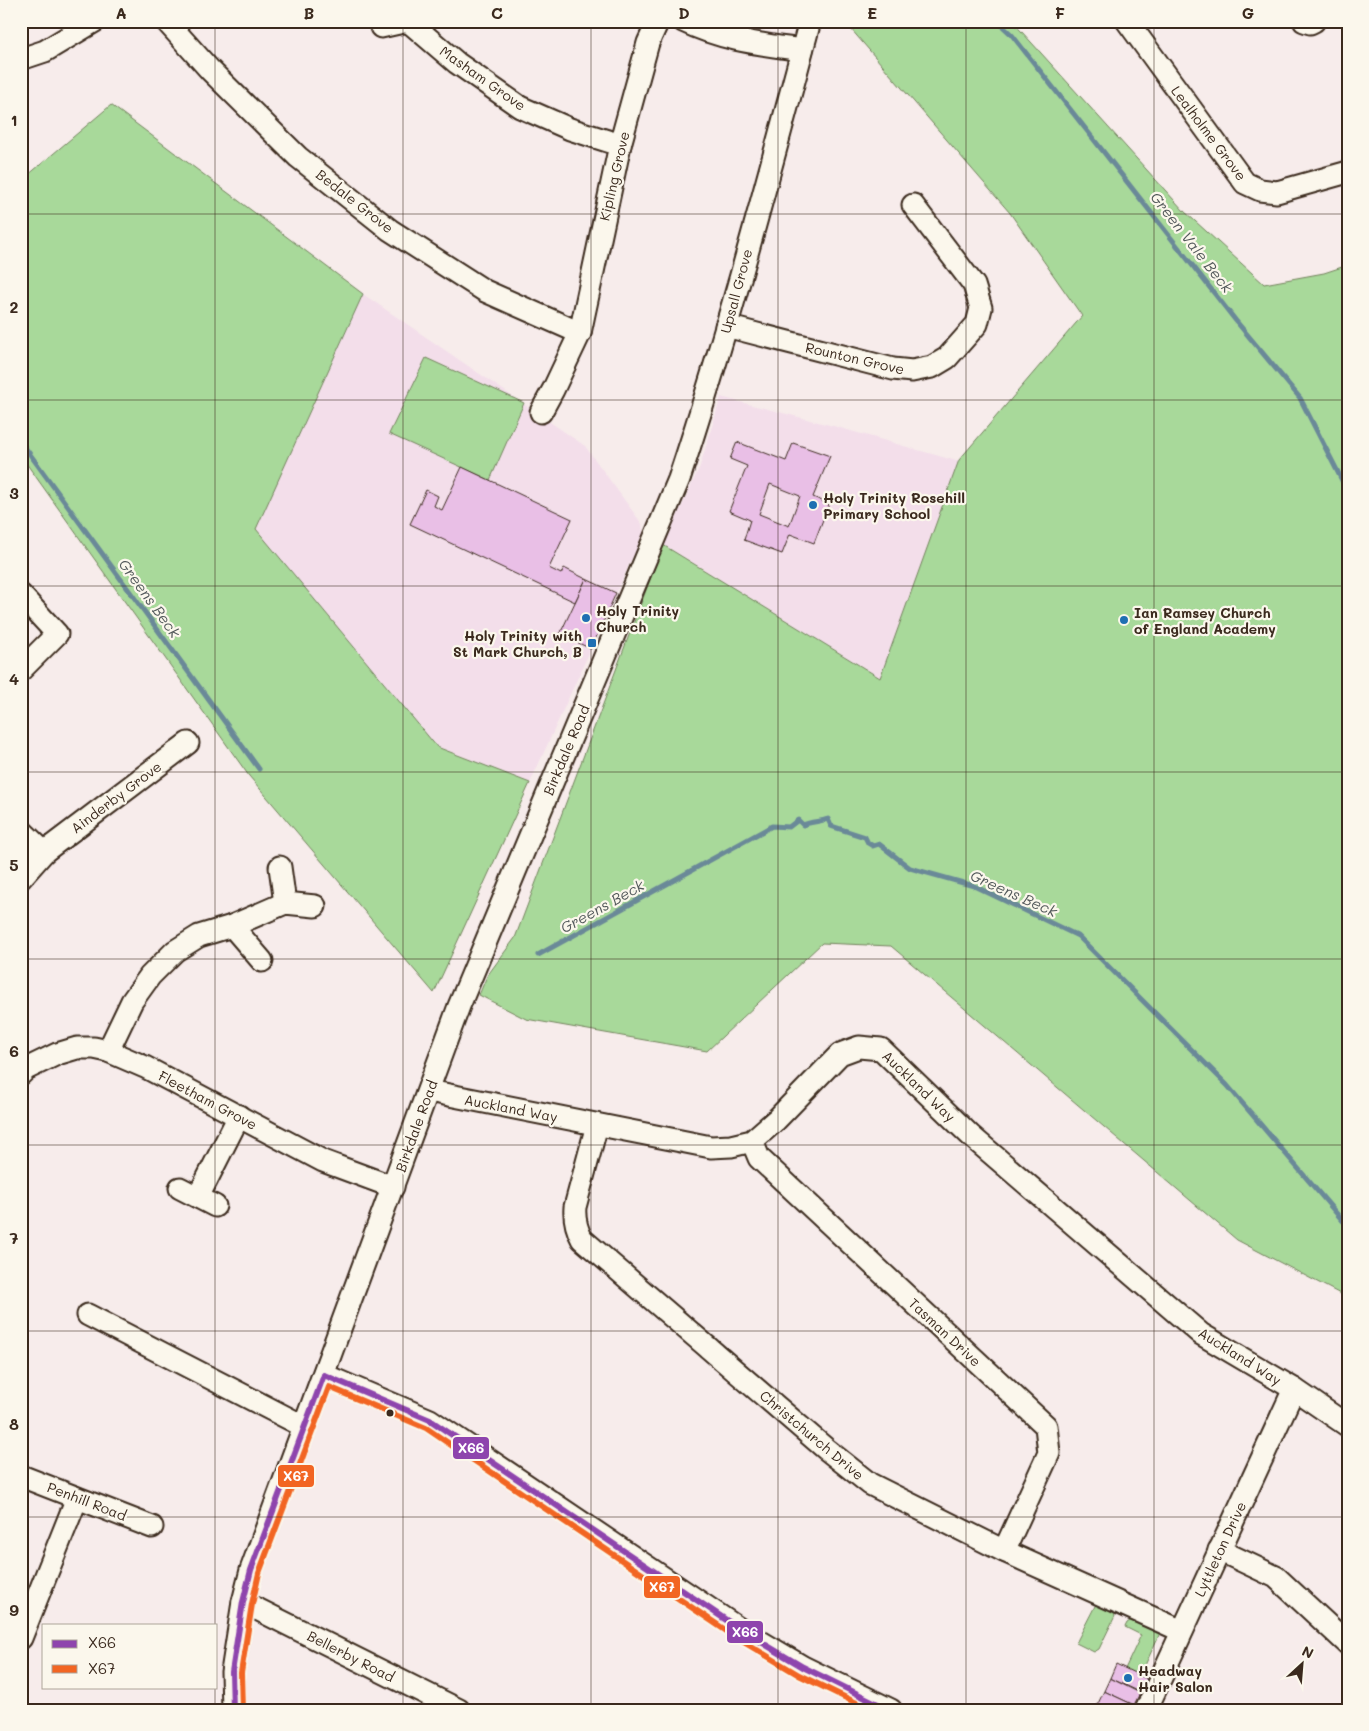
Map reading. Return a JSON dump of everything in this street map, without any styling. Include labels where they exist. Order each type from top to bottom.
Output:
[{"type":"street","points":[[21,55],[24,58],[44,51],[95,21]]},
{"type":"street","name":"Bedale Grove","points":[[166,21],[210,70],[298,156],[390,230],[485,291],[580,333]]},
{"type":"street","name":"Masham Grove","points":[[381,27],[408,21],[457,63],[520,108],[570,129],[620,145]]},
{"type":"street","name":"Kipling Grove","points":[[541,412],[580,333],[620,145],[648,42],[658,21]]},
{"type":"street","points":[[682,21],[726,38],[802,50]]},
{"type":"street","name":"Upsall Grove","points":[[648,556],[679,479],[702,410],[810,21]]},
{"type":"street","points":[[1304,21],[1314,21]]},
{"type":"street","name":"Lealholme Grove","points":[[1128,22],[1245,183],[1260,190],[1277,192],[1348,172]]},
{"type":"street","name":"Rounton Grove","points":[[726,326],[893,369],[912,371],[932,368],[947,358],[977,324],[981,308],[974,285],[912,206]]},
{"type":"street","name":"Birkdale Road","points":[[233,1710],[232,1672],[242,1602],[251,1570],[463,997],[648,556]]},
{"type":"street","points":[[21,594],[57,634],[21,670]]},
{"type":"street","name":"Ainderby Grove","points":[[21,878],[44,852],[188,743]]},
{"type":"street","points":[[21,830],[44,852]]},
{"type":"street","points":[[280,867],[285,903]]},
{"type":"street","points":[[108,1051],[132,1001],[150,976],[175,951],[199,936],[232,926],[285,903],[315,906]]},
{"type":"street","points":[[232,926],[262,961]]},
{"type":"street","name":"Auckland Way","points":[[429,1091],[711,1146],[731,1146],[752,1141],[776,1120],[840,1054],[859,1047],[881,1049],[971,1136],[1201,1334],[1294,1389],[1348,1426]]},
{"type":"street","name":"Fleetham Grove","points":[[21,1074],[26,1069],[70,1050],[94,1048],[108,1051],[145,1067],[323,1161],[393,1187]]},
{"type":"street","points":[[198,1197],[238,1116]]},
{"type":"street","name":"Christchurch Drive","points":[[597,1125],[575,1207],[575,1223],[582,1239],[826,1449],[870,1484],[1004,1551],[1182,1631]]},
{"type":"street","name":"Tasman Drive","points":[[752,1141],[759,1158],[1046,1426],[1049,1452],[1004,1551]]},
{"type":"street","points":[[88,1316],[305,1427]]},
{"type":"street","points":[[324,1375],[430,1420],[741,1630],[803,1667],[891,1710]]},
{"type":"street","name":"Lyttleton Drive","points":[[1146,1710],[1294,1389]]},
{"type":"street","name":"Penhill Road","points":[[21,1476],[152,1526]]},
{"type":"street","points":[[21,1638],[77,1498]]},
{"type":"street","points":[[1219,1550],[1276,1577],[1348,1644]]},
{"type":"street","name":"Bellerby Road","points":[[242,1602],[459,1710]]},
{"type":"shaded area","points":[[363,294],[585,446],[642,524],[643,534],[530,783],[437,747],[255,529]]},
{"type":"shaded area","name":"Ian Ramsey Church of England Academy","points":[[721,397],[960,462],[1291,568],[1348,560],[1348,863],[880,678],[664,545],[700,466]]},
{"type":"green space","points":[[844,21],[1012,21],[1184,211],[1264,284],[1324,273],[1348,265],[1348,1298],[1237,1240],[891,946],[822,943],[707,1051],[526,1019],[479,995],[487,976],[515,938],[663,545],[880,678],[959,460],[1082,316],[1010,213]]},
{"type":"green space","points":[[111,105],[363,294],[256,529],[437,747],[530,783],[434,993],[249,776],[21,456],[21,181]]},
{"type":"green space","points":[[426,358],[524,403],[490,480],[389,434]]},
{"type":"green space","points":[[1097,1602],[1112,1609],[1115,1616],[1099,1649],[1094,1652],[1076,1643]]},
{"type":"green space","points":[[1133,1619],[1160,1633],[1140,1676],[1125,1669],[1141,1635],[1125,1627]]},
{"type":"building","points":[[737,442],[786,461],[793,443],[830,456],[813,497],[829,504],[814,543],[790,534],[782,554],[744,540],[750,520],[729,511],[747,466],[730,459]],"holes":[[[770,484],[800,496],[789,526],[759,514]]]},
{"type":"building","points":[[462,467],[572,519],[549,568],[561,574],[564,568],[586,579],[575,602],[410,524],[426,490],[438,496],[434,506],[442,510]]},
{"type":"building","name":"Holy Trinity Church","points":[[586,579],[616,593],[591,649],[560,634]]},
{"type":"building","name":"Headway Hair Salon","points":[[1116,1664],[1147,1679],[1140,1692],[1110,1678]]},
{"type":"building","points":[[1110,1678],[1140,1693],[1134,1705],[1104,1691]]},
{"type":"building","points":[[1104,1691],[1134,1705],[1132,1710],[1095,1710]]},
{"type":"waterway","name":"Green Vale Beck","points":[[997,21],[1012,35],[1236,321],[1300,398],[1348,492]]},
{"type":"waterway","name":"Greens Beck","points":[[21,442],[259,769]]},
{"type":"waterway","name":"Greens Beck","points":[[538,955],[772,826],[789,827],[798,820],[803,825],[828,819],[831,826],[865,837],[868,843],[873,846],[879,844],[910,868],[974,886],[1078,936],[1227,1085],[1343,1221],[1348,1223]]},
{"type":"transit line","name":"X66","points":[[324,1375],[430,1420],[741,1630],[803,1667],[890,1710]]},
{"type":"transit line","name":"X66","points":[[233,1710],[232,1672],[243,1602],[251,1570],[324,1375]]},
{"type":"transit line","name":"X67","points":[[242,1710],[241,1673],[259,1573],[329,1387],[426,1428],[737,1638],[799,1675],[871,1710]]},
{"type":"place","name":"Holy Trinity Rosehill Primary School","points":[[813,505]]},
{"type":"place","name":"Holy Trinity Church","points":[[586,618]]},
{"type":"place","name":"Ian Ramsey Church of England Academy","points":[[1124,620]]},
{"type":"place","name":"Holy Trinity with St Mark Church, B","points":[[592,643]]},
{"type":"place","name":"Headway Hair Salon","points":[[1128,1678]]}]
